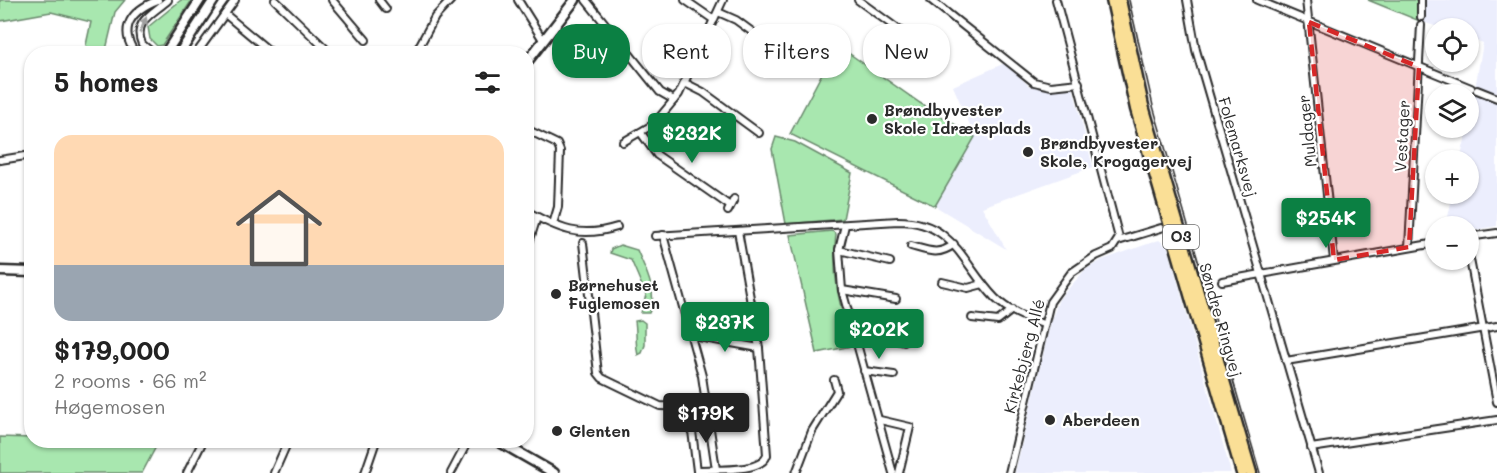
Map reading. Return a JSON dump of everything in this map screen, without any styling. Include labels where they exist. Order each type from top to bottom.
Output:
[{"type":"main road","name":"Søndre Ringvej","points":[[1112,0],[1136,109],[1242,473]]},
{"type":"main road","name":"Søndre Ringvej","points":[[1120,0],[1143,106],[1251,473]]},
{"type":"street","points":[[132,46],[129,40],[130,21],[140,8],[168,0]]},
{"type":"street","points":[[170,46],[200,0]]},
{"type":"street","points":[[184,46],[214,0]]},
{"type":"street","points":[[202,46],[235,0]]},
{"type":"street","points":[[274,0],[323,46]]},
{"type":"street","points":[[332,0],[366,40]]},
{"type":"street","points":[[379,0],[386,9]]},
{"type":"street","points":[[419,46],[435,17],[451,0]]},
{"type":"street","points":[[518,0],[545,37]]},
{"type":"street","points":[[534,52],[575,0]]},
{"type":"street","points":[[586,0],[660,92],[674,100]]},
{"type":"street","points":[[685,0],[714,20]]},
{"type":"street","points":[[623,142],[641,132],[665,113],[685,83],[723,0]]},
{"type":"street","points":[[858,0],[891,24]]},
{"type":"street","points":[[931,0],[988,43],[1028,79],[1051,86],[1079,82]]},
{"type":"street","points":[[1056,0],[1079,82],[1118,241]]},
{"type":"street","name":"Folemarksvej","points":[[1187,0],[1196,50],[1319,473]]},
{"type":"street","points":[[1257,0],[1497,98]]},
{"type":"street","name":"Muldager","points":[[1306,0],[1334,260]]},
{"type":"street","points":[[1421,0],[1421,17]]},
{"type":"street","points":[[144,46],[141,44],[139,32],[146,17],[159,2]]},
{"type":"street","points":[[718,12],[743,25]]},
{"type":"street","points":[[225,14],[263,46]]},
{"type":"street","name":"Vestager","points":[[1409,248],[1421,25]]},
{"type":"street","points":[[685,83],[703,92],[759,133]]},
{"type":"street","points":[[641,132],[657,155],[729,208],[734,199]]},
{"type":"street","points":[[534,133],[558,144],[560,150],[558,207],[553,224]]},
{"type":"street","points":[[0,160],[24,156]]},
{"type":"street","points":[[534,215],[553,224],[584,233],[617,227]]},
{"type":"street","points":[[534,227],[537,217]]},
{"type":"street","points":[[655,236],[913,222],[943,234],[954,244],[996,298],[1012,310],[1043,324]]},
{"type":"street","points":[[845,225],[839,250],[842,290],[852,332],[880,420],[892,473]]},
{"type":"street","name":"Kirkebjerg Allé","points":[[1009,473],[1050,302],[1064,280],[1082,264],[1112,249],[1118,241],[1161,228]]},
{"type":"street","points":[[583,243],[598,373],[602,378],[660,406],[689,407],[697,471],[758,467],[766,460],[759,348],[738,231]]},
{"type":"street","points":[[1479,235],[1497,233]]},
{"type":"street","points":[[663,235],[693,336],[707,400],[716,468]]},
{"type":"street","points":[[911,246],[937,253],[943,252],[954,244]]},
{"type":"street","points":[[1222,280],[1425,245]]},
{"type":"street","points":[[839,250],[890,262]]},
{"type":"street","points":[[1472,270],[1497,402]]},
{"type":"street","points":[[0,271],[24,272]]},
{"type":"street","points":[[942,282],[968,288],[984,284]]},
{"type":"street","points":[[842,290],[896,300]]},
{"type":"street","points":[[972,318],[998,321],[1012,310]]},
{"type":"street","points":[[1286,362],[1497,326]]},
{"type":"street","points":[[852,332],[861,331],[904,342]]},
{"type":"street","points":[[693,336],[700,335],[759,348]]},
{"type":"street","points":[[864,371],[894,375]]},
{"type":"street","points":[[796,473],[812,431],[837,391],[834,380]]},
{"type":"street","points":[[880,420],[910,428],[898,473]]},
{"type":"street","points":[[1311,448],[1497,420]]},
{"type":"street","points":[[187,473],[200,448]]},
{"type":"street","points":[[274,473],[285,448]]},
{"type":"street","points":[[365,473],[374,448]]},
{"type":"street","points":[[452,473],[464,448]]},
{"type":"street","points":[[510,448],[554,473]]},
{"type":"highlighted area","points":[[1309,22],[1419,67],[1409,247],[1334,260]]},
{"type":"shaded area","points":[[1417,0],[1497,0],[1497,226],[1479,229],[1479,216],[1448,216],[1451,204],[1479,204],[1479,150],[1462,150],[1466,138],[1479,138],[1479,84],[1476,84],[1483,43],[1479,42],[1479,18],[1425,18],[1425,23],[1417,20]]},
{"type":"shaded area","name":"Brøndbyvester Skole, Krogagervej","points":[[1005,63],[1029,86],[1059,90],[1073,88],[1093,167],[982,207],[1006,249],[935,206],[975,137],[953,86]]},
{"type":"shaded area","points":[[1159,240],[1168,247],[1231,473],[1015,473],[1051,321],[1059,299],[1085,270],[1102,260]]},
{"type":"green space","points":[[0,0],[125,0],[115,12],[107,46],[86,46],[91,22],[51,12],[0,21]]},
{"type":"green space","points":[[181,0],[192,0],[162,45],[157,46],[150,39],[148,27]]},
{"type":"green space","points":[[1368,0],[1417,0],[1417,20]]},
{"type":"green space","name":"Brøndbyvester Skole Idrætsplads","points":[[851,55],[863,63],[863,78],[884,78],[975,137],[935,206],[790,134],[820,78],[851,78]]},
{"type":"green space","points":[[776,137],[795,142],[852,173],[843,219],[786,224],[772,149]]},
{"type":"green space","points":[[832,231],[836,234],[835,263],[838,291],[852,346],[817,353],[790,235]]},
{"type":"green space","points":[[620,245],[637,250],[644,265],[652,289],[652,305],[649,313],[641,313],[646,295],[631,260],[610,253],[611,249]]},
{"type":"green space","points":[[641,320],[645,323],[645,345],[642,353],[638,355],[635,321]]},
{"type":"green space","points":[[0,437],[24,438],[24,448],[155,448],[142,473],[0,473]]},
{"type":"tram line","points":[[1129,0],[1153,106],[1260,473]]},
{"type":"place","name":"Brøndbyvester Skole Idrætsplads","points":[[872,119]]},
{"type":"place","name":"Brøndbyvester Skole, Krogagervej","points":[[1028,152]]},
{"type":"place","name":"Børnehuset Fuglemosen","points":[[556,294]]},
{"type":"place","name":"Aberdeen","points":[[1050,420]]},
{"type":"place","name":"Glenten","points":[[557,431]]}]
